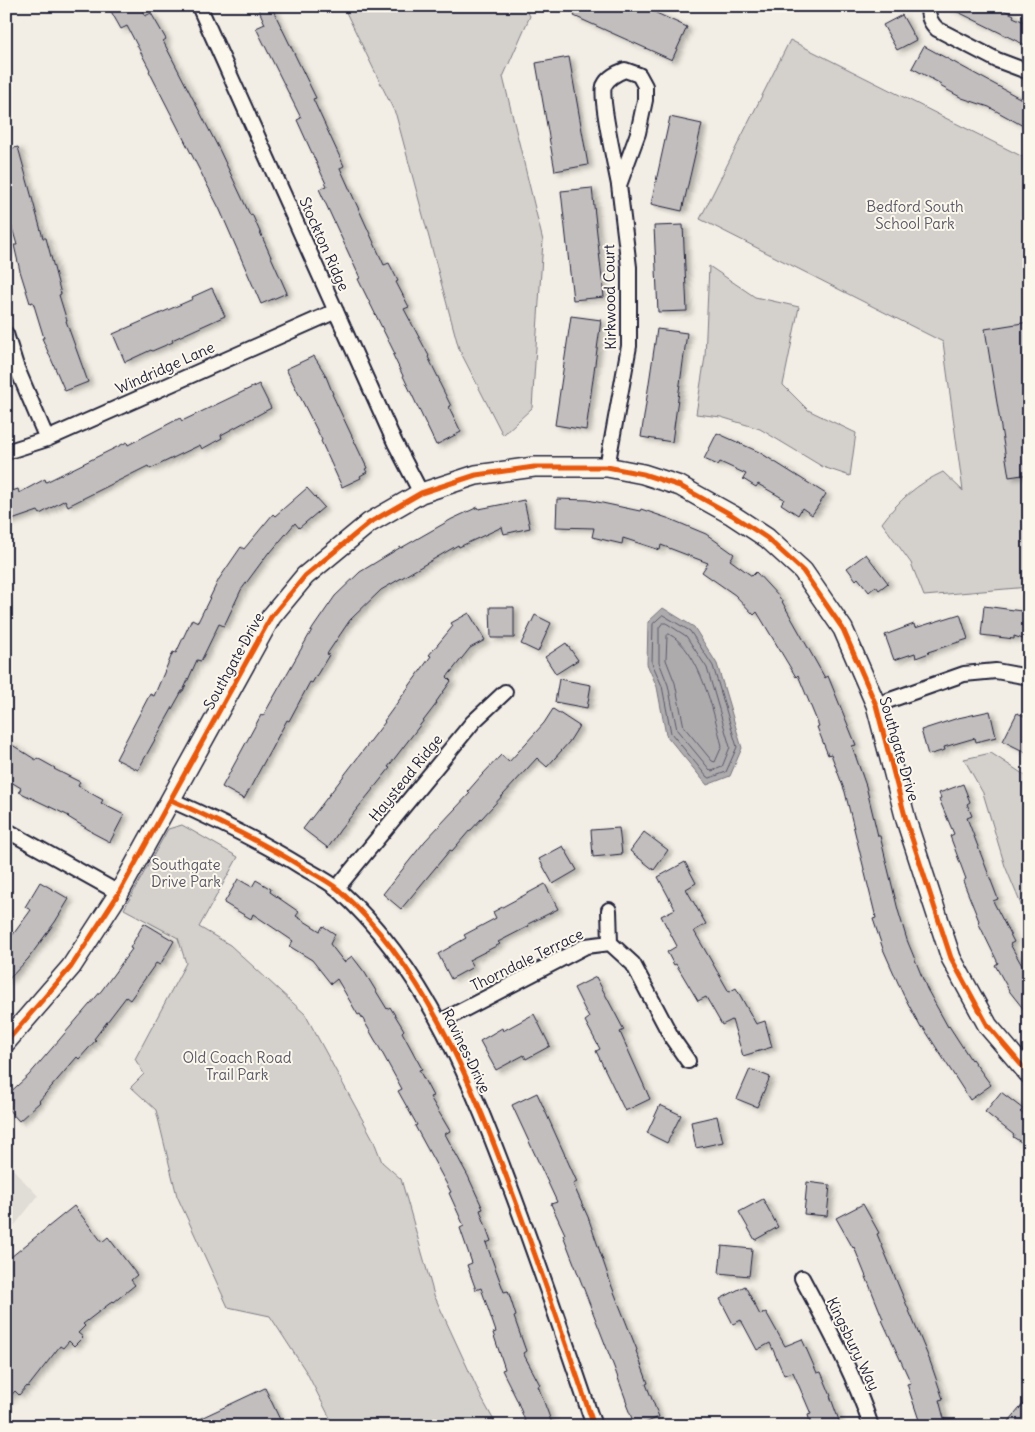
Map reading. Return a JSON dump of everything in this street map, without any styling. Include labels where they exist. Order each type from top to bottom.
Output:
[{"type":"street","name":"Stockton Ridge","points":[[199,6],[395,443],[421,493]]},
{"type":"street","points":[[928,6],[930,22],[938,29],[997,60],[1029,72]]},
{"type":"street","name":"Kirkwood Court","points":[[607,467],[629,346],[628,267],[619,186],[605,110],[604,86],[612,75],[625,70],[639,75],[645,86],[645,100],[638,133],[619,186]]},
{"type":"street","name":"Windridge Lane","points":[[6,452],[47,439],[336,311]]},
{"type":"street","points":[[6,334],[16,366],[47,439]]},
{"type":"street","name":"Southgate Drive","points":[[6,1042],[71,967],[119,893],[271,617],[305,576],[368,523],[421,493],[476,475],[534,468],[607,467],[643,474],[680,486],[732,515],[767,538],[803,571],[843,629],[876,705],[906,820],[951,958],[988,1026],[1029,1074]]},
{"type":"street","points":[[876,705],[964,674],[996,671],[1029,677]]},
{"type":"street","name":"Haystead Ridge","points":[[337,888],[473,722],[504,692]]},
{"type":"street","name":"Ravines Drive","points":[[171,800],[232,827],[337,888],[362,913],[408,970],[440,1022],[486,1124],[537,1260],[594,1426]]},
{"type":"street","points":[[6,830],[119,893]]},
{"type":"street","points":[[609,910],[610,942],[633,964],[672,1038],[688,1061]]},
{"type":"street","name":"Thorndale Terrace","points":[[440,1022],[586,946],[610,942]]},
{"type":"street","name":"Kingsbury Way","points":[[802,1278],[841,1351],[862,1399],[871,1426]]},
{"type":"shaded area","points":[[6,1162],[38,1196],[6,1236]]},
{"type":"green space","points":[[343,6],[524,6],[530,16],[503,77],[543,241],[532,408],[503,435],[459,349],[396,115]]},
{"type":"green space","name":"Bedford South School Park","points":[[790,40],[1029,160],[1029,587],[924,596],[911,563],[882,523],[909,493],[943,472],[963,491],[943,342],[700,219]]},
{"type":"green space","points":[[709,266],[755,297],[799,307],[783,385],[808,410],[856,433],[850,476],[823,467],[760,429],[721,417],[696,414],[705,357]]},
{"type":"green space","points":[[991,753],[1029,778],[1029,932],[1020,902],[1005,866],[983,793],[964,759]]},
{"type":"green space","name":"Old Coach Road Trail Park","points":[[182,825],[238,857],[199,927],[230,945],[305,1014],[373,1139],[382,1162],[401,1179],[434,1295],[482,1399],[497,1426],[334,1426],[307,1373],[270,1316],[228,1307],[177,1196],[156,1110],[131,1087],[144,1074],[135,1059],[186,963],[178,938],[124,909],[168,829]]},
{"type":"water","points":[[663,608],[694,627],[717,664],[742,748],[730,776],[707,785],[666,735],[657,687],[647,664],[648,622]]},
{"type":"building","points":[[108,6],[140,6],[145,16],[151,13],[166,39],[163,41],[219,149],[250,215],[252,214],[287,293],[261,304],[220,210],[150,70],[127,26],[121,29]]},
{"type":"building","points":[[257,6],[271,6],[316,98],[313,99],[344,166],[340,168],[384,265],[389,263],[398,281],[396,282],[409,307],[404,309],[429,356],[451,406],[449,407],[461,432],[436,445],[393,355],[395,354],[358,279],[360,278],[319,189],[327,186],[297,120],[301,118],[256,28],[265,24]]},
{"type":"building","points":[[579,6],[641,6],[687,27],[672,60],[574,16]]},
{"type":"building","points":[[946,6],[996,6],[1014,15],[1013,17],[1029,24],[1029,47]]},
{"type":"building","points":[[902,15],[916,40],[897,50],[883,25]]},
{"type":"building","points":[[924,46],[1029,103],[1029,120],[1025,127],[989,107],[962,98],[912,68]]},
{"type":"building","points":[[569,57],[588,165],[555,171],[536,63]]},
{"type":"building","points":[[670,117],[702,124],[682,211],[651,204]]},
{"type":"building","points":[[18,147],[43,238],[46,238],[66,321],[88,382],[65,391],[42,338],[44,338],[33,302],[30,303],[20,271],[14,245],[17,245],[6,207],[6,150]]},
{"type":"building","points":[[592,188],[604,297],[573,300],[561,191]]},
{"type":"building","points":[[683,225],[687,311],[658,312],[654,226]]},
{"type":"building","points":[[212,288],[225,316],[172,340],[173,342],[125,362],[113,334],[193,299],[192,297]]},
{"type":"building","points":[[571,316],[601,320],[586,430],[555,425]]},
{"type":"building","points":[[1029,322],[1029,474],[1009,477],[985,329]]},
{"type":"building","points":[[657,329],[687,333],[672,442],[641,437]]},
{"type":"building","points":[[314,356],[325,374],[332,394],[367,468],[365,469],[367,472],[360,476],[361,478],[342,487],[322,440],[286,369]]},
{"type":"building","points":[[259,384],[271,408],[221,435],[222,438],[202,449],[200,445],[150,469],[148,466],[68,506],[65,500],[40,514],[38,511],[6,522],[6,493],[18,489],[19,493],[45,479],[46,482],[127,442],[128,445],[180,418],[182,421]]},
{"type":"building","points":[[717,433],[759,452],[826,494],[812,515],[802,508],[798,515],[781,504],[784,499],[758,484],[756,487],[743,479],[746,474],[720,462],[718,465],[704,459]]},
{"type":"building","points":[[307,488],[324,507],[299,528],[295,523],[269,552],[241,590],[224,626],[219,624],[201,661],[197,660],[183,691],[138,770],[116,759],[150,694],[154,696],[173,652],[176,653],[192,619],[198,622],[219,579],[241,547],[244,549],[273,514],[275,516]]},
{"type":"building","points":[[557,499],[588,500],[640,511],[641,509],[706,534],[734,554],[730,560],[752,576],[756,572],[780,598],[825,678],[828,676],[856,745],[852,746],[866,786],[898,910],[907,940],[927,989],[948,1027],[991,1085],[970,1100],[923,1027],[921,1028],[883,949],[873,919],[876,918],[845,792],[831,754],[828,755],[817,727],[819,726],[798,675],[796,677],[757,612],[754,615],[735,595],[702,572],[708,563],[661,545],[660,550],[623,538],[622,544],[592,537],[594,528],[556,527]]},
{"type":"building","points":[[524,500],[530,528],[504,534],[502,527],[459,547],[458,545],[381,590],[350,620],[327,654],[329,655],[312,683],[310,682],[289,721],[287,720],[244,799],[222,787],[261,715],[263,716],[313,628],[335,596],[360,572],[401,547],[478,507],[479,509]]},
{"type":"building","points":[[866,554],[888,583],[879,590],[876,586],[869,592],[847,568]]},
{"type":"building","points":[[984,606],[1029,612],[1029,641],[1014,636],[1014,639],[981,635]]},
{"type":"building","points":[[490,607],[514,607],[514,638],[491,638]]},
{"type":"building","points":[[469,613],[485,640],[470,648],[447,677],[451,681],[437,703],[328,848],[303,829],[385,722],[431,656],[429,655],[453,626],[451,623]]},
{"type":"building","points":[[960,614],[968,639],[928,652],[916,658],[915,653],[894,660],[885,635],[914,624],[915,628]]},
{"type":"building","points":[[535,615],[551,623],[538,652],[521,644]]},
{"type":"building","points":[[566,643],[578,660],[556,674],[545,657]]},
{"type":"building","points":[[559,679],[591,685],[587,708],[555,702]]},
{"type":"building","points":[[553,709],[579,726],[569,742],[547,767],[537,758],[452,851],[450,850],[401,909],[383,894],[425,841],[470,793],[468,791],[482,775],[501,755],[509,762],[544,723]]},
{"type":"building","points":[[990,711],[996,737],[976,742],[975,738],[944,747],[945,750],[928,755],[921,730],[958,718]]},
{"type":"building","points":[[1017,713],[1029,718],[1029,754],[1003,741]]},
{"type":"building","points":[[6,741],[36,760],[37,758],[80,782],[78,786],[103,800],[101,803],[124,815],[110,842],[91,832],[69,816],[19,792],[21,788],[6,779]]},
{"type":"building","points":[[963,784],[970,802],[967,804],[972,816],[967,818],[998,899],[993,901],[1014,942],[1010,944],[1029,978],[1029,1016],[1010,992],[995,965],[998,963],[978,922],[963,881],[966,879],[950,836],[954,834],[939,799],[941,798],[939,793]]},
{"type":"building","points":[[619,828],[622,854],[593,857],[591,830]]},
{"type":"building","points":[[644,832],[668,850],[654,870],[630,851]]},
{"type":"building","points":[[563,846],[577,870],[553,884],[539,859]]},
{"type":"building","points":[[685,862],[696,883],[686,889],[706,924],[694,931],[729,992],[736,988],[756,1024],[765,1021],[772,1047],[743,1056],[732,1020],[722,1025],[706,997],[698,1001],[667,952],[677,946],[661,916],[675,909],[658,877]]},
{"type":"building","points":[[238,879],[252,887],[256,880],[271,889],[270,892],[299,912],[296,916],[320,931],[323,926],[335,934],[330,944],[344,962],[352,956],[387,1009],[390,1007],[404,1030],[402,1032],[422,1069],[419,1070],[433,1096],[430,1097],[450,1131],[445,1134],[468,1176],[483,1209],[480,1210],[491,1241],[486,1243],[504,1292],[508,1291],[516,1316],[514,1317],[526,1351],[523,1353],[540,1385],[538,1386],[553,1426],[527,1426],[502,1370],[505,1369],[493,1333],[496,1332],[481,1288],[476,1290],[467,1265],[472,1263],[460,1228],[464,1226],[449,1193],[451,1192],[398,1091],[402,1089],[360,1014],[358,1015],[337,979],[331,984],[312,960],[289,946],[293,941],[253,914],[251,919],[224,903]]},
{"type":"building","points":[[40,882],[69,899],[28,959],[6,982],[6,944],[31,910],[25,907]]},
{"type":"building","points":[[545,884],[558,909],[528,924],[529,926],[498,942],[500,944],[469,960],[473,967],[451,979],[438,954],[466,938],[464,935],[496,918],[493,912]]},
{"type":"building","points":[[144,923],[174,941],[160,965],[156,963],[130,1000],[126,997],[94,1039],[96,1040],[79,1059],[77,1057],[40,1102],[19,1121],[6,1107],[6,1096],[29,1075],[102,990],[132,949],[130,948]]},
{"type":"building","points":[[596,977],[624,1030],[620,1032],[650,1099],[625,1111],[596,1051],[600,1049],[585,1021],[589,1018],[574,988]]},
{"type":"building","points":[[534,1014],[550,1046],[526,1059],[524,1055],[496,1070],[480,1041],[502,1028],[503,1031]]},
{"type":"building","points":[[750,1069],[770,1077],[757,1107],[737,1099]]},
{"type":"building","points":[[1001,1092],[1023,1109],[1020,1112],[1029,1118],[1029,1147],[1013,1137],[1014,1135],[985,1112]]},
{"type":"building","points":[[537,1093],[577,1182],[573,1184],[588,1217],[612,1287],[637,1350],[648,1383],[646,1384],[659,1417],[638,1426],[635,1426],[626,1404],[614,1367],[563,1235],[565,1234],[551,1204],[557,1202],[512,1105]]},
{"type":"building","points":[[660,1105],[681,1115],[667,1143],[647,1133]]},
{"type":"building","points":[[717,1116],[723,1142],[696,1148],[691,1122]]},
{"type":"building","points":[[807,1182],[830,1185],[827,1216],[804,1214]]},
{"type":"building","points":[[763,1199],[778,1227],[755,1240],[739,1212]]},
{"type":"building","points":[[863,1204],[879,1233],[877,1234],[930,1361],[943,1399],[939,1400],[946,1426],[921,1426],[907,1384],[911,1383],[882,1320],[854,1247],[836,1218]]},
{"type":"building","points":[[74,1206],[102,1242],[108,1237],[137,1275],[131,1280],[135,1285],[83,1324],[85,1326],[78,1333],[83,1337],[74,1346],[69,1341],[63,1348],[60,1346],[28,1387],[19,1395],[15,1391],[6,1401],[6,1261]]},
{"type":"building","points":[[722,1246],[752,1249],[749,1276],[719,1273]]},
{"type":"building","points":[[745,1286],[760,1315],[766,1312],[785,1346],[802,1339],[817,1373],[821,1372],[841,1426],[811,1426],[808,1415],[811,1414],[793,1372],[784,1375],[770,1343],[757,1350],[741,1320],[733,1324],[720,1299]]},
{"type":"building","points":[[265,1388],[283,1426],[184,1426]]},
{"type":"building","points":[[1029,1397],[1029,1426],[1005,1426]]},
{"type":"cycle path","points":[[6,1042],[71,967],[119,893],[271,617],[305,576],[369,523],[421,493],[476,475],[534,467],[607,467],[643,474],[680,486],[732,515],[767,538],[803,571],[843,629],[876,705],[906,820],[951,958],[988,1026],[1029,1074]]},
{"type":"cycle path","points":[[171,800],[221,823],[286,857],[339,890],[370,922],[398,957],[423,994],[444,1033],[482,1114],[555,1311],[594,1426]]},
{"type":"park label","name":"Southgate Drive Park","points":[[186,874]]}]
